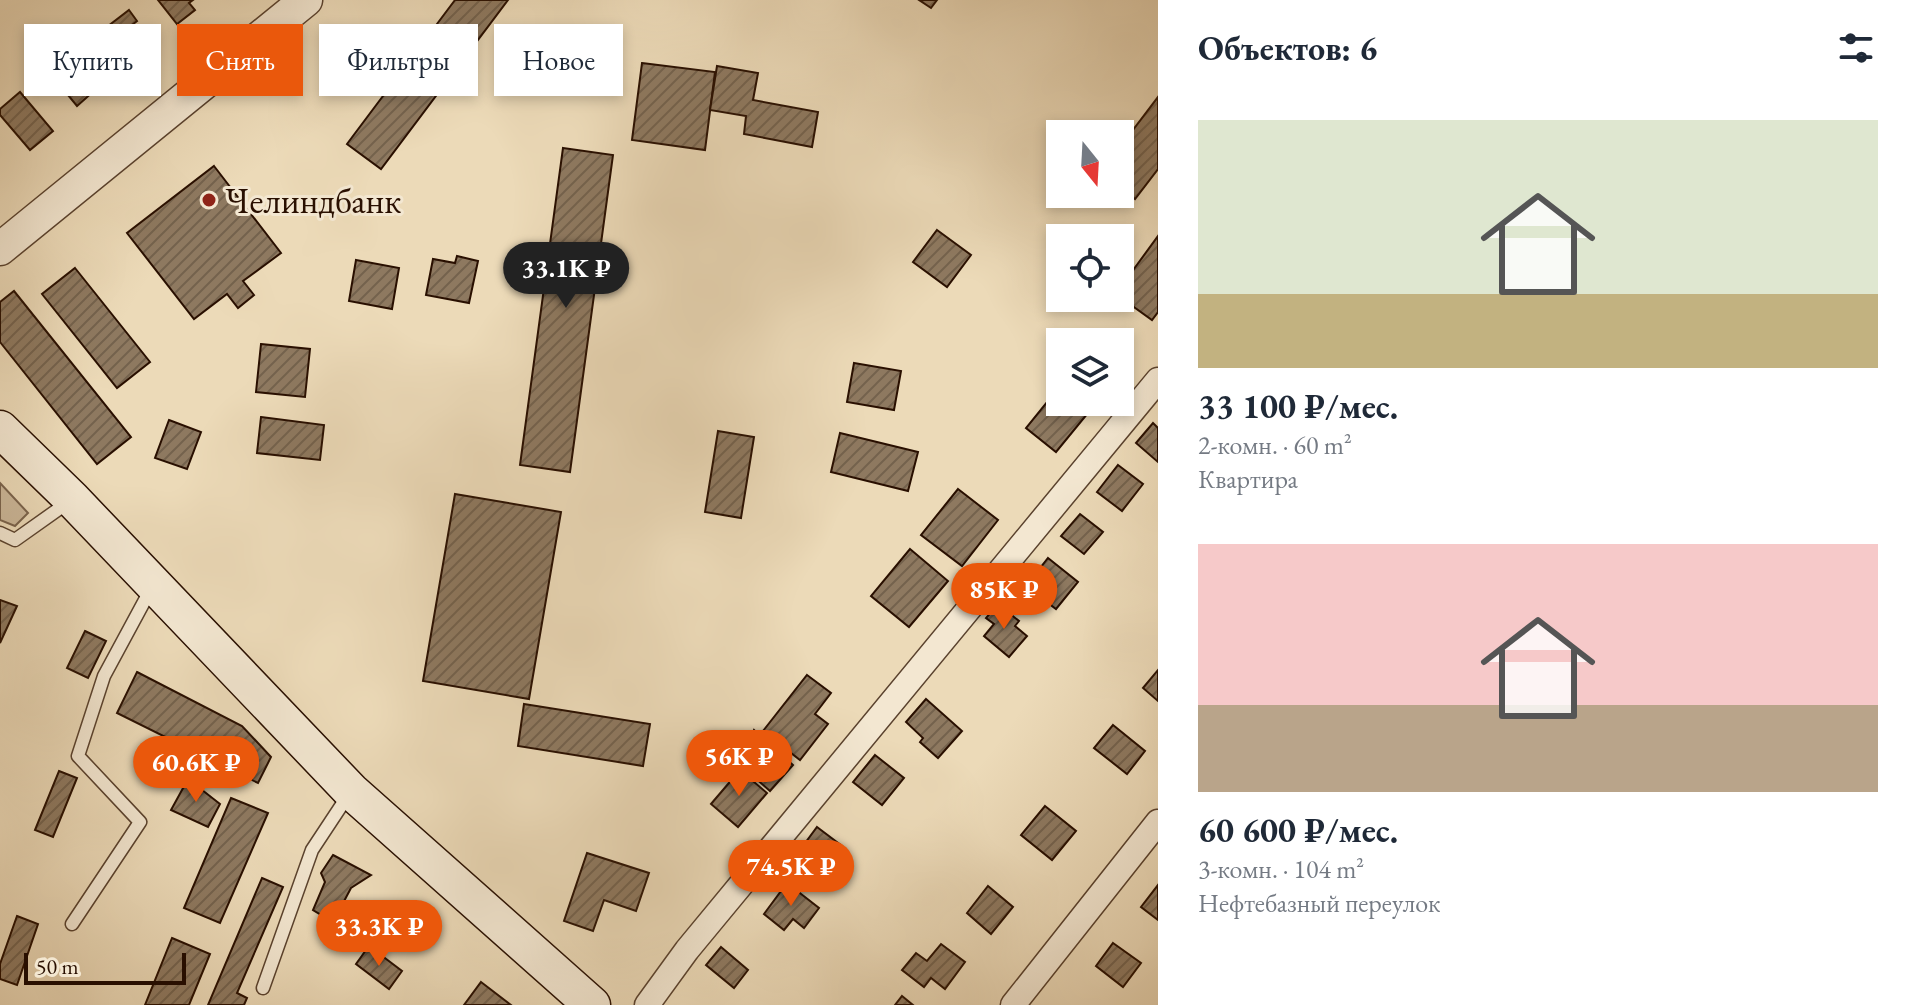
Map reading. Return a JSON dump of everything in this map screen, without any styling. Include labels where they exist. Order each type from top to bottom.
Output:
[{"type":"main road","points":[[0,429],[72,499],[351,791],[592,1005]]},
{"type":"street","points":[[0,249],[306,0]]},
{"type":"street","points":[[647,1005],[687,950],[1158,380]]},
{"type":"street","points":[[1013,1005],[1158,822]]},
{"type":"lane","points":[[0,533],[15,540],[72,499]]},
{"type":"lane","points":[[72,924],[140,822],[78,756],[104,676],[154,584]]},
{"type":"lane","points":[[263,988],[312,850],[351,791]]},
{"type":"shaded area","points":[[0,483],[28,513],[15,526],[0,520]]},
{"type":"building","points":[[158,0],[193,0],[189,3],[195,10],[177,24]]},
{"type":"building","points":[[455,0],[508,0],[478,40],[478,24],[437,24]]},
{"type":"building","points":[[919,0],[937,0],[931,8]]},
{"type":"building","points":[[129,10],[137,21],[133,24],[111,24]]},
{"type":"building","points":[[642,63],[715,72],[705,150],[632,140]]},
{"type":"building","points":[[717,66],[758,73],[753,100],[818,112],[812,147],[744,134],[746,116],[710,110]]},
{"type":"building","points":[[20,92],[53,131],[30,150],[0,115],[0,109]]},
{"type":"building","points":[[69,96],[88,96],[77,106]]},
{"type":"building","points":[[383,96],[436,96],[381,169],[347,144]]},
{"type":"building","points":[[1158,97],[1158,169],[1135,199],[1134,198],[1134,129]]},
{"type":"building","points":[[563,148],[613,155],[570,472],[520,465]]},
{"type":"building","points":[[214,166],[281,253],[243,281],[254,295],[238,308],[227,294],[194,319],[127,233]]},
{"type":"building","points":[[937,230],[971,255],[947,287],[913,262]]},
{"type":"building","points":[[1158,236],[1158,312],[1152,320],[1134,307],[1134,269]]},
{"type":"building","points":[[457,256],[478,261],[469,303],[426,295],[433,259],[455,263]]},
{"type":"building","points":[[356,260],[399,268],[392,309],[349,301]]},
{"type":"building","points":[[75,268],[150,362],[117,388],[42,294]]},
{"type":"building","points":[[14,291],[131,437],[97,464],[0,342],[0,302]]},
{"type":"building","points":[[261,344],[310,349],[305,397],[256,392]]},
{"type":"building","points":[[854,363],[901,371],[894,410],[847,402]]},
{"type":"building","points":[[1046,403],[1046,416],[1086,416],[1056,452],[1026,428]]},
{"type":"building","points":[[261,417],[324,425],[320,460],[257,453]]},
{"type":"building","points":[[169,420],[201,432],[187,469],[155,458]]},
{"type":"building","points":[[1153,423],[1158,428],[1158,462],[1136,443]]},
{"type":"building","points":[[718,431],[754,437],[741,518],[705,512]]},
{"type":"building","points":[[840,433],[918,452],[908,491],[831,472]]},
{"type":"building","points":[[1118,465],[1143,484],[1122,511],[1097,492]]},
{"type":"building","points":[[958,489],[998,520],[962,566],[921,535]]},
{"type":"building","points":[[455,494],[561,512],[529,699],[423,681]]},
{"type":"building","points":[[1080,514],[1103,532],[1084,554],[1061,536]]},
{"type":"building","points":[[910,549],[948,581],[909,627],[871,596]]},
{"type":"building","points":[[1048,558],[1078,582],[1056,609],[1026,586]]},
{"type":"building","points":[[0,600],[17,606],[0,643]]},
{"type":"building","points":[[998,604],[1019,621],[1015,626],[1027,636],[1009,657],[984,636],[994,624],[986,618]]},
{"type":"building","points":[[85,631],[106,641],[88,678],[67,668]]},
{"type":"building","points":[[1158,670],[1158,701],[1143,688]]},
{"type":"building","points":[[137,672],[242,726],[271,757],[258,783],[117,713]]},
{"type":"building","points":[[807,675],[831,693],[815,714],[828,724],[800,760],[763,731]]},
{"type":"building","points":[[926,699],[962,731],[938,758],[920,742],[923,738],[906,722]]},
{"type":"building","points":[[524,704],[650,724],[643,766],[518,746]]},
{"type":"building","points":[[1113,725],[1145,751],[1127,774],[1094,748]]},
{"type":"building","points":[[754,730],[793,765],[770,791],[738,763]]},
{"type":"building","points":[[875,755],[904,778],[882,805],[853,782]]},
{"type":"building","points":[[740,770],[767,793],[738,827],[711,804]]},
{"type":"building","points":[[59,771],[77,778],[53,837],[35,830]]},
{"type":"building","points":[[188,779],[220,804],[208,827],[171,810]]},
{"type":"building","points":[[231,798],[268,813],[220,923],[184,908]]},
{"type":"building","points":[[1045,806],[1076,831],[1052,860],[1021,835]]},
{"type":"building","points":[[817,827],[842,846],[821,872],[797,854]]},
{"type":"building","points":[[587,853],[649,873],[636,911],[604,900],[593,931],[564,921]]},
{"type":"building","points":[[333,855],[371,875],[351,888],[333,922],[313,910],[325,882],[321,873]]},
{"type":"building","points":[[262,878],[283,887],[237,993],[247,998],[244,1005],[208,1005]]},
{"type":"building","points":[[787,883],[819,908],[804,928],[793,919],[784,930],[764,914]]},
{"type":"building","points":[[1158,885],[1158,920],[1141,907]]},
{"type":"building","points":[[988,886],[1013,907],[991,934],[967,913]]},
{"type":"building","points":[[17,916],[38,924],[17,985],[0,979],[0,964]]},
{"type":"building","points":[[172,938],[210,954],[189,1005],[145,1005]]},
{"type":"building","points":[[1113,943],[1141,963],[1123,987],[1096,966]]},
{"type":"building","points":[[941,944],[965,962],[945,989],[931,978],[924,987],[902,970],[916,953],[927,961]]},
{"type":"building","points":[[369,946],[402,971],[389,989],[356,964]]},
{"type":"building","points":[[721,947],[748,970],[734,988],[706,965]]},
{"type":"building","points":[[481,982],[511,1005],[464,1005]]},
{"type":"building","points":[[902,996],[913,1005],[895,1005]]},
{"type":"place","name":"Челиндбанк","points":[[209,200]]}]
